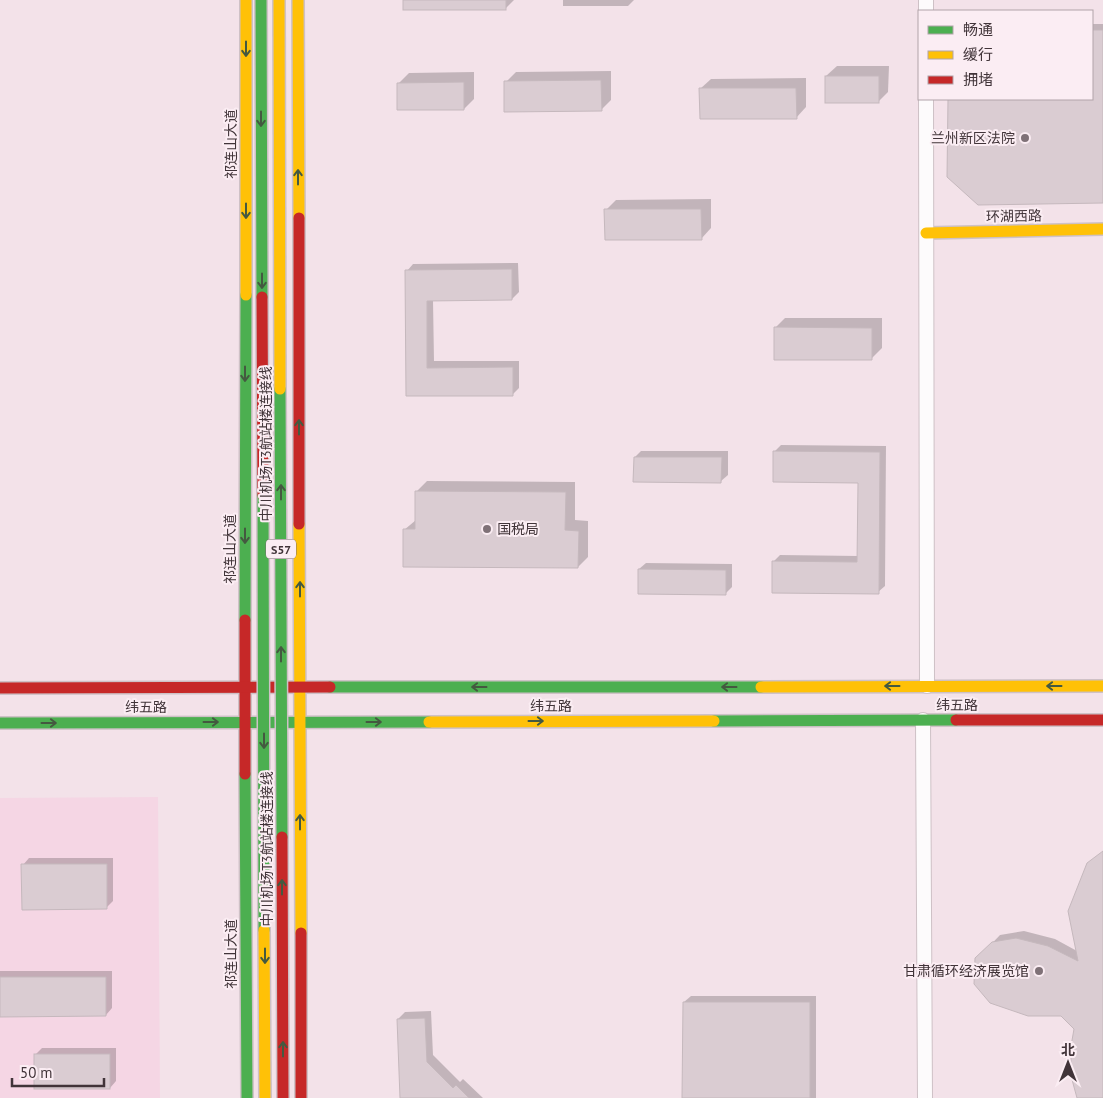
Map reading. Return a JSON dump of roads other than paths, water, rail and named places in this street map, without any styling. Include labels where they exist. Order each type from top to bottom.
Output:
[{"type":"main road","name":"祁连山大道","points":[[246,0],[245,722],[248,1098]]},
{"type":"main road","name":"中川机场T3航站楼连接线","points":[[261,0],[265,1098]]},
{"type":"main road","name":"中川机场T3航站楼连接线","points":[[278,0],[283,1098]]},
{"type":"main road","points":[[298,0],[301,1098]]},
{"type":"main road","name":"环湖西路","points":[[926,233],[1103,230]]},
{"type":"main road","name":"纬五路","points":[[0,688],[1103,686]]},
{"type":"main road","name":"纬五路","points":[[0,723],[1103,720]]},
{"type":"street","points":[[926,100],[927,686]]},
{"type":"street","points":[[923,720],[925,1098]]},
{"type":"place","name":"兰州新区法院","points":[[1025,138]]},
{"type":"place","name":"国税局","points":[[487,529]]},
{"type":"place","name":"甘肃循环经济展览馆","points":[[1039,971]]}]
